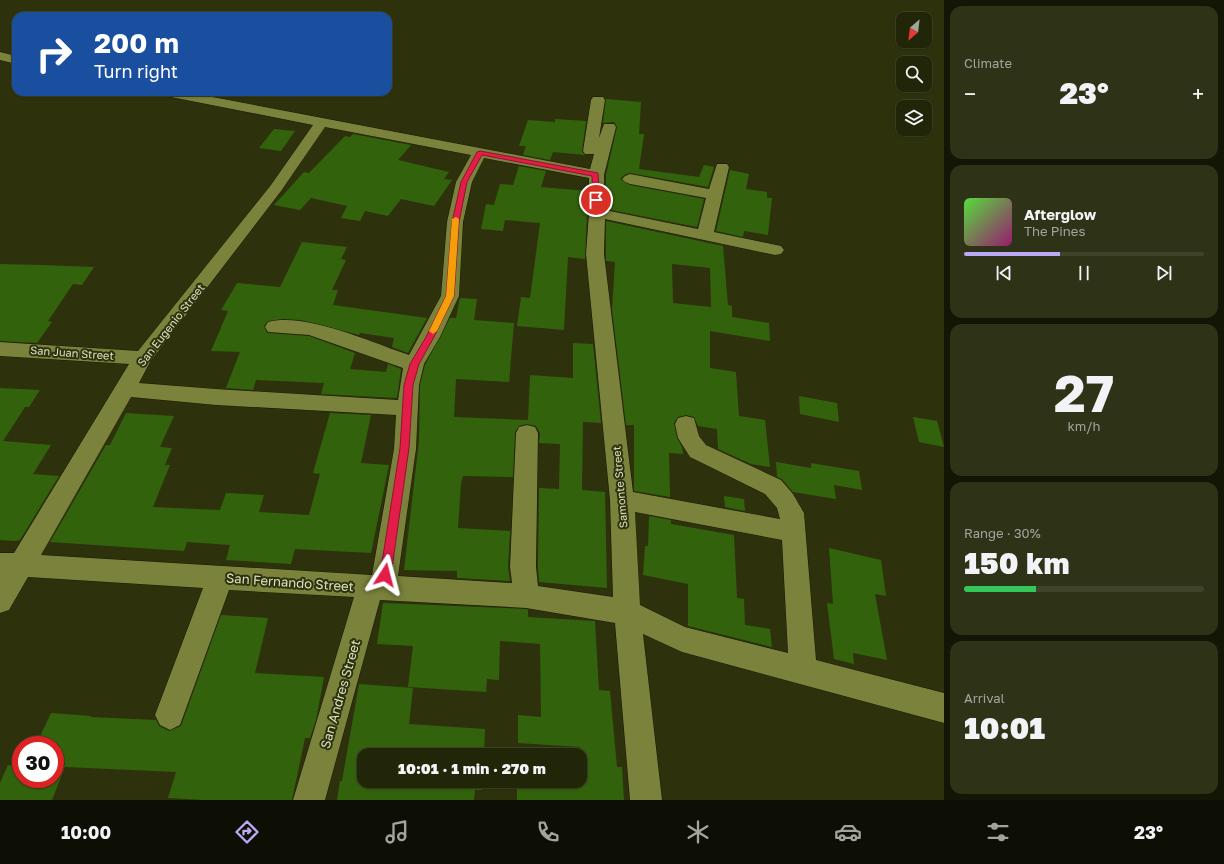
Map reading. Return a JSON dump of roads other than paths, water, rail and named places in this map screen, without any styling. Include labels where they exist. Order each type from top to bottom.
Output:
[{"type":"street","points":[[0,56],[12,59]]},
{"type":"street","points":[[187,96],[592,174]]},
{"type":"street","points":[[592,174],[589,157],[598,100]]},
{"type":"street","name":"San Eugenio Street","points":[[0,601],[11,565],[125,389],[143,358],[276,188],[322,122]]},
{"type":"street","points":[[592,174],[609,127]]},
{"type":"street","name":"San Andres Street","points":[[309,800],[376,588],[404,448],[406,408],[414,364],[430,337],[450,296],[455,222],[464,182],[480,152]]},
{"type":"street","points":[[705,234],[722,167]]},
{"type":"street","name":"Samonte Street","points":[[592,174],[597,212],[594,254],[622,500],[627,612],[646,800]]},
{"type":"street","points":[[630,179],[715,194]]},
{"type":"street","points":[[597,212],[775,250]]},
{"type":"street","points":[[275,327],[310,329],[414,364]]},
{"type":"street","name":"San Juan Street","points":[[0,349],[143,358]]},
{"type":"street","points":[[125,389],[216,397],[406,408]]},
{"type":"street","points":[[686,424],[689,438],[698,451],[773,487],[785,501],[792,513],[803,672]]},
{"type":"street","points":[[526,596],[523,551],[527,433]]},
{"type":"street","points":[[622,500],[793,532]]},
{"type":"street","name":"San Fernando Street","points":[[11,565],[526,596],[627,612],[682,639],[944,708]]},
{"type":"street","points":[[170,715],[220,578]]}]
